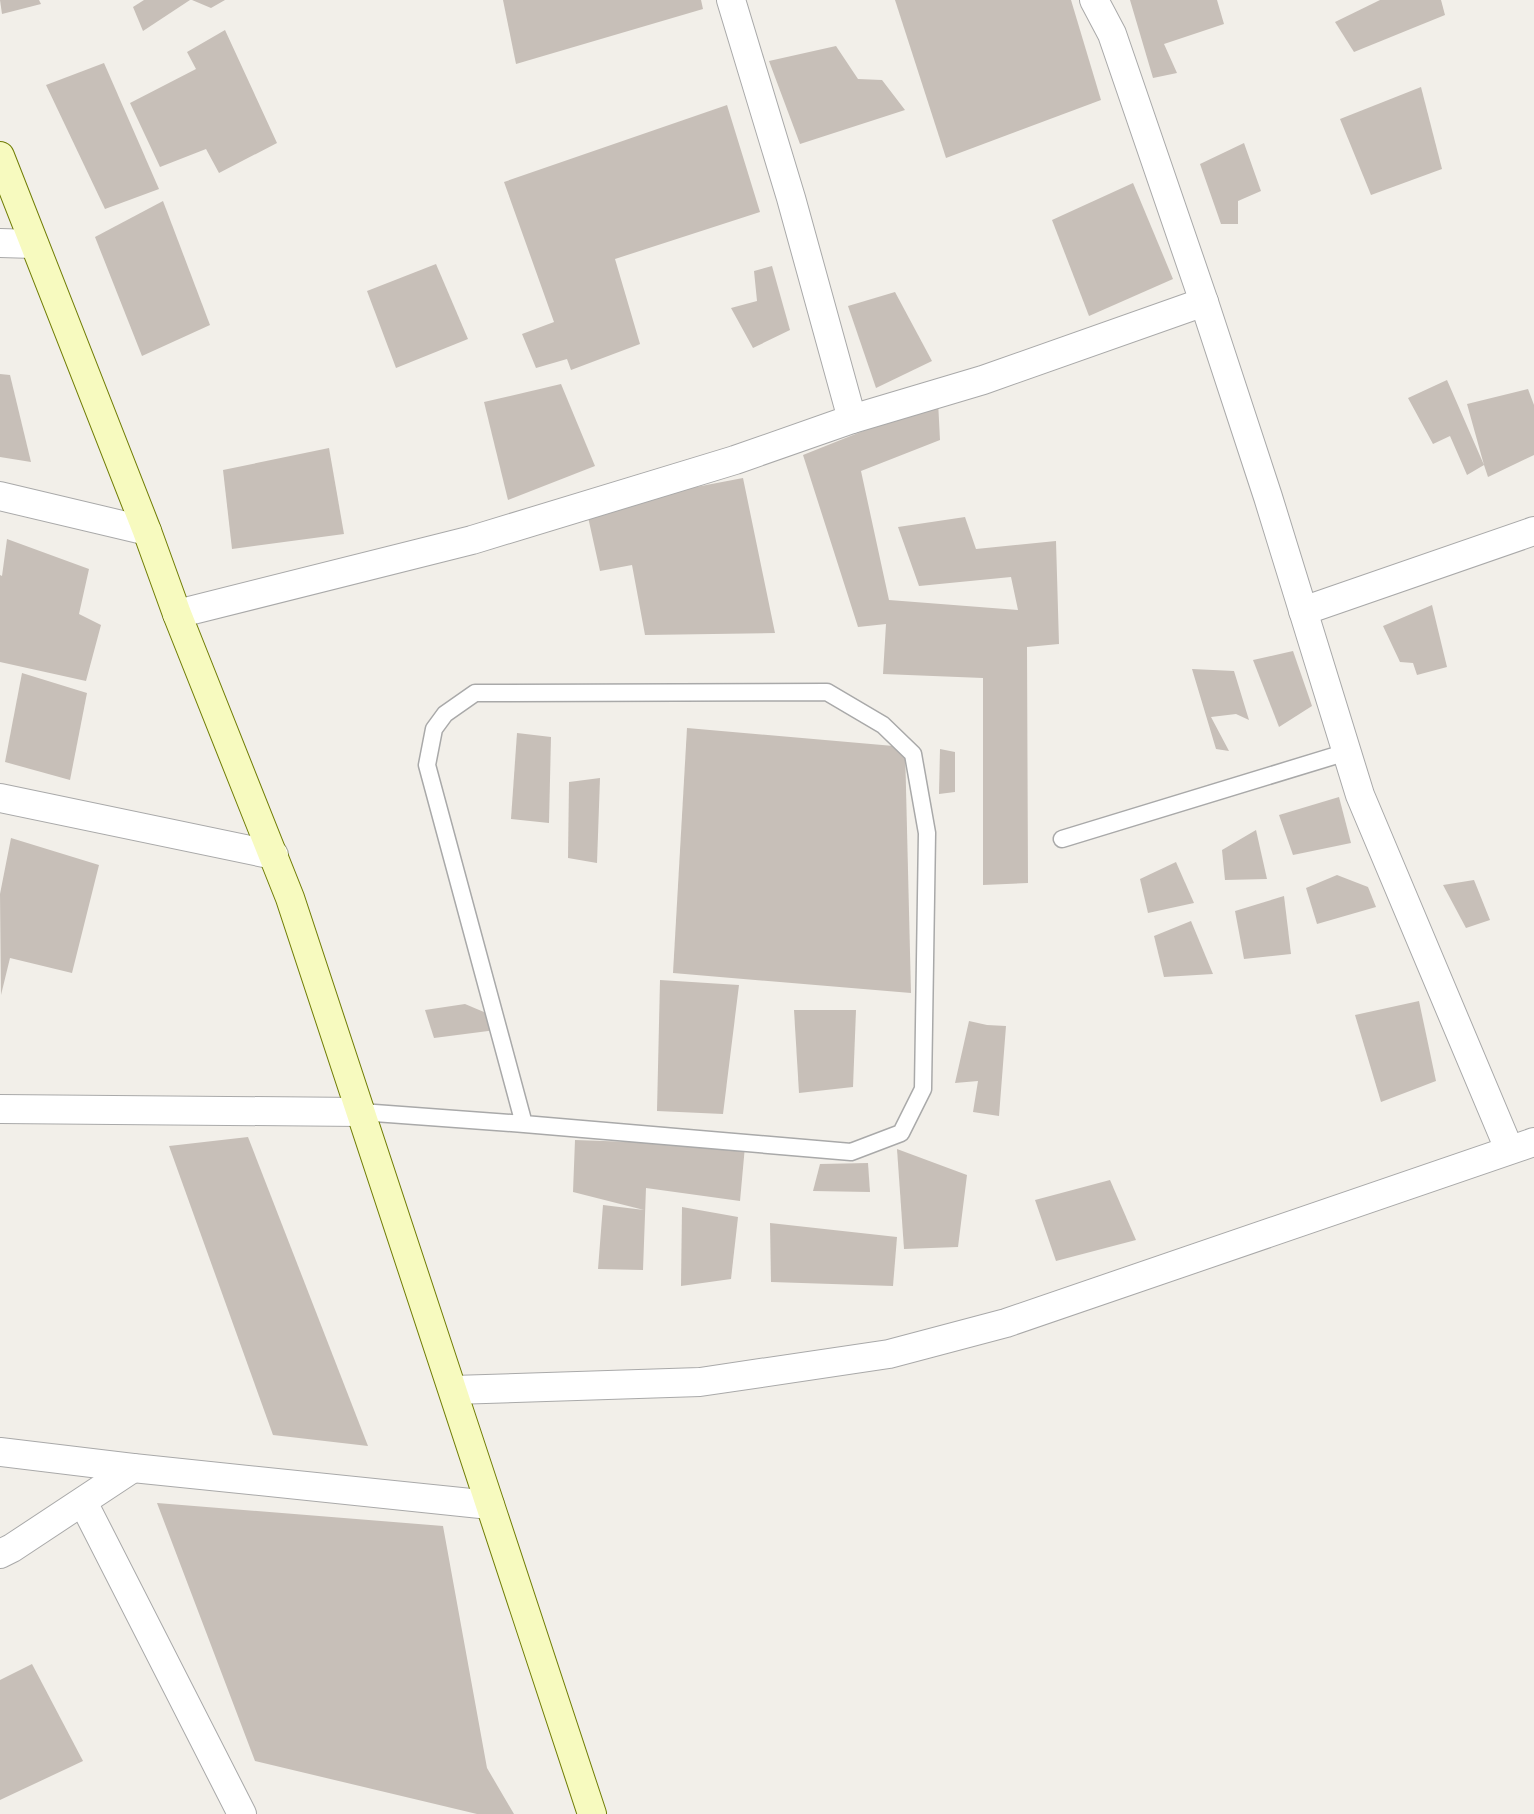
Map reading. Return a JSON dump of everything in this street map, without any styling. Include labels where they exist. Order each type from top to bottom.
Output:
[{"type":"street","points":[[731,0],[791,198],[852,419]]},
{"type":"street","points":[[453,1390],[700,1382],[889,1354],[1006,1323],[1521,1146],[1360,794],[1204,302],[1112,34],[1094,0]]},
{"type":"street","points":[[0,156],[177,614],[290,898],[592,1814]]},
{"type":"street","points":[[0,243],[34,244]]},
{"type":"street","points":[[177,614],[472,540],[735,460],[852,419],[983,380],[1204,302]]},
{"type":"street","points":[[0,496],[146,531]]},
{"type":"street","points":[[1303,611],[1534,531]]},
{"type":"street","points":[[0,798],[274,855]]},
{"type":"street","points":[[0,1109],[361,1112]]},
{"type":"street","points":[[0,1452],[133,1468],[490,1504]]},
{"type":"street","points":[[0,1554],[133,1468]]},
{"type":"street","points":[[83,1502],[242,1814]]},
{"type":"lane","points":[[361,1112],[851,1152],[901,1133],[923,1089],[927,833],[913,754],[883,725],[827,692],[475,693],[445,714],[434,729],[427,765],[524,1124]]},
{"type":"lane","points":[[1062,839],[1347,752]]},
{"type":"building","points":[[0,0],[39,0],[41,4],[2,14]]},
{"type":"building","points":[[144,0],[190,0],[143,31],[133,7]]},
{"type":"building","points":[[192,0],[225,0],[211,8]]},
{"type":"building","points":[[503,0],[701,0],[703,9],[516,64]]},
{"type":"building","points":[[895,0],[1071,0],[1101,100],[946,158]]},
{"type":"building","points":[[1130,0],[1217,0],[1224,24],[1164,44],[1177,73],[1153,78]]},
{"type":"building","points":[[1380,0],[1441,0],[1445,15],[1354,52],[1335,22]]},
{"type":"building","points":[[225,30],[277,143],[219,173],[206,149],[160,167],[130,103],[196,69],[187,52]]},
{"type":"building","points":[[836,46],[858,79],[882,80],[905,110],[800,144],[769,61]]},
{"type":"building","points":[[104,63],[159,189],[105,209],[46,85]]},
{"type":"building","points":[[1421,87],[1442,169],[1371,195],[1340,119]]},
{"type":"building","points":[[727,105],[760,212],[615,259],[640,344],[571,370],[567,359],[536,368],[522,334],[554,322],[504,182]]},
{"type":"building","points":[[1244,143],[1261,191],[1238,201],[1238,224],[1221,224],[1200,164]]},
{"type":"building","points":[[1133,183],[1173,279],[1089,316],[1052,220]]},
{"type":"building","points":[[163,201],[210,325],[142,356],[95,237]]},
{"type":"building","points":[[436,264],[468,339],[396,368],[367,291]]},
{"type":"building","points":[[772,266],[790,330],[753,348],[731,308],[757,301],[754,271]]},
{"type":"building","points":[[895,292],[932,361],[876,388],[848,306]]},
{"type":"building","points":[[0,374],[10,375],[31,462],[0,457]]},
{"type":"building","points":[[1447,380],[1484,465],[1467,475],[1450,436],[1433,444],[1408,398]]},
{"type":"building","points":[[561,384],[595,466],[508,500],[484,402]]},
{"type":"building","points":[[1528,389],[1534,405],[1534,455],[1488,477],[1467,404]]},
{"type":"building","points":[[938,401],[940,440],[861,471],[889,600],[1018,610],[1011,577],[919,586],[898,527],[965,517],[976,549],[1056,541],[1059,644],[1027,647],[1028,883],[983,885],[983,678],[883,674],[886,624],[858,627],[803,455]]},
{"type":"building","points":[[329,448],[344,534],[232,549],[223,470]]},
{"type":"building","points":[[743,478],[775,633],[645,635],[632,565],[600,571],[586,508]]},
{"type":"building","points":[[7,539],[89,569],[79,614],[101,625],[86,681],[0,662],[0,575],[2,576]]},
{"type":"building","points":[[1432,605],[1447,667],[1417,675],[1413,663],[1400,662],[1383,626]]},
{"type":"building","points":[[1293,651],[1312,706],[1279,727],[1253,660]]},
{"type":"building","points":[[1192,669],[1234,671],[1249,720],[1236,714],[1211,717],[1229,751],[1216,749]]},
{"type":"building","points":[[22,673],[87,693],[70,780],[5,762]]},
{"type":"building","points":[[687,728],[905,747],[911,993],[673,973]]},
{"type":"building","points":[[517,733],[551,737],[549,823],[511,819]]},
{"type":"building","points":[[940,749],[955,752],[955,792],[939,794]]},
{"type":"building","points":[[600,778],[597,863],[568,858],[569,782]]},
{"type":"building","points":[[1339,797],[1351,843],[1293,855],[1279,815]]},
{"type":"building","points":[[1256,830],[1267,879],[1225,880],[1222,850]]},
{"type":"building","points":[[11,838],[99,865],[72,973],[10,958],[1,995],[0,894]]},
{"type":"building","points":[[1176,862],[1194,903],[1148,913],[1140,879]]},
{"type":"building","points":[[1337,875],[1368,887],[1376,907],[1317,924],[1306,888]]},
{"type":"building","points":[[1474,880],[1490,920],[1466,928],[1443,885]]},
{"type":"building","points":[[1284,896],[1291,954],[1244,959],[1235,911]]},
{"type":"building","points":[[1191,921],[1213,974],[1164,977],[1154,936]]},
{"type":"building","points":[[660,980],[739,985],[723,1114],[657,1111]]},
{"type":"building","points":[[1419,1001],[1436,1081],[1381,1102],[1355,1015]]},
{"type":"building","points":[[465,1004],[491,1015],[496,1030],[434,1038],[425,1010]]},
{"type":"building","points":[[794,1010],[856,1010],[853,1087],[799,1093]]},
{"type":"building","points":[[969,1021],[987,1025],[1006,1026],[999,1116],[973,1112],[978,1081],[955,1083]]},
{"type":"building","points":[[248,1137],[368,1446],[273,1435],[169,1146]]},
{"type":"building","points":[[575,1140],[745,1146],[740,1201],[646,1188],[643,1270],[598,1269],[603,1205],[644,1210],[573,1192]]},
{"type":"building","points":[[897,1149],[967,1175],[958,1247],[904,1249]]},
{"type":"building","points":[[868,1163],[870,1192],[813,1191],[820,1164]]},
{"type":"building","points":[[1110,1180],[1136,1240],[1056,1261],[1035,1200]]},
{"type":"building","points":[[682,1207],[738,1217],[731,1279],[681,1286]]},
{"type":"building","points":[[770,1223],[897,1237],[893,1286],[771,1282]]},
{"type":"building","points":[[157,1503],[443,1526],[487,1768],[514,1814],[477,1814],[255,1761]]},
{"type":"building","points":[[32,1664],[83,1761],[0,1800],[0,1680]]}]
